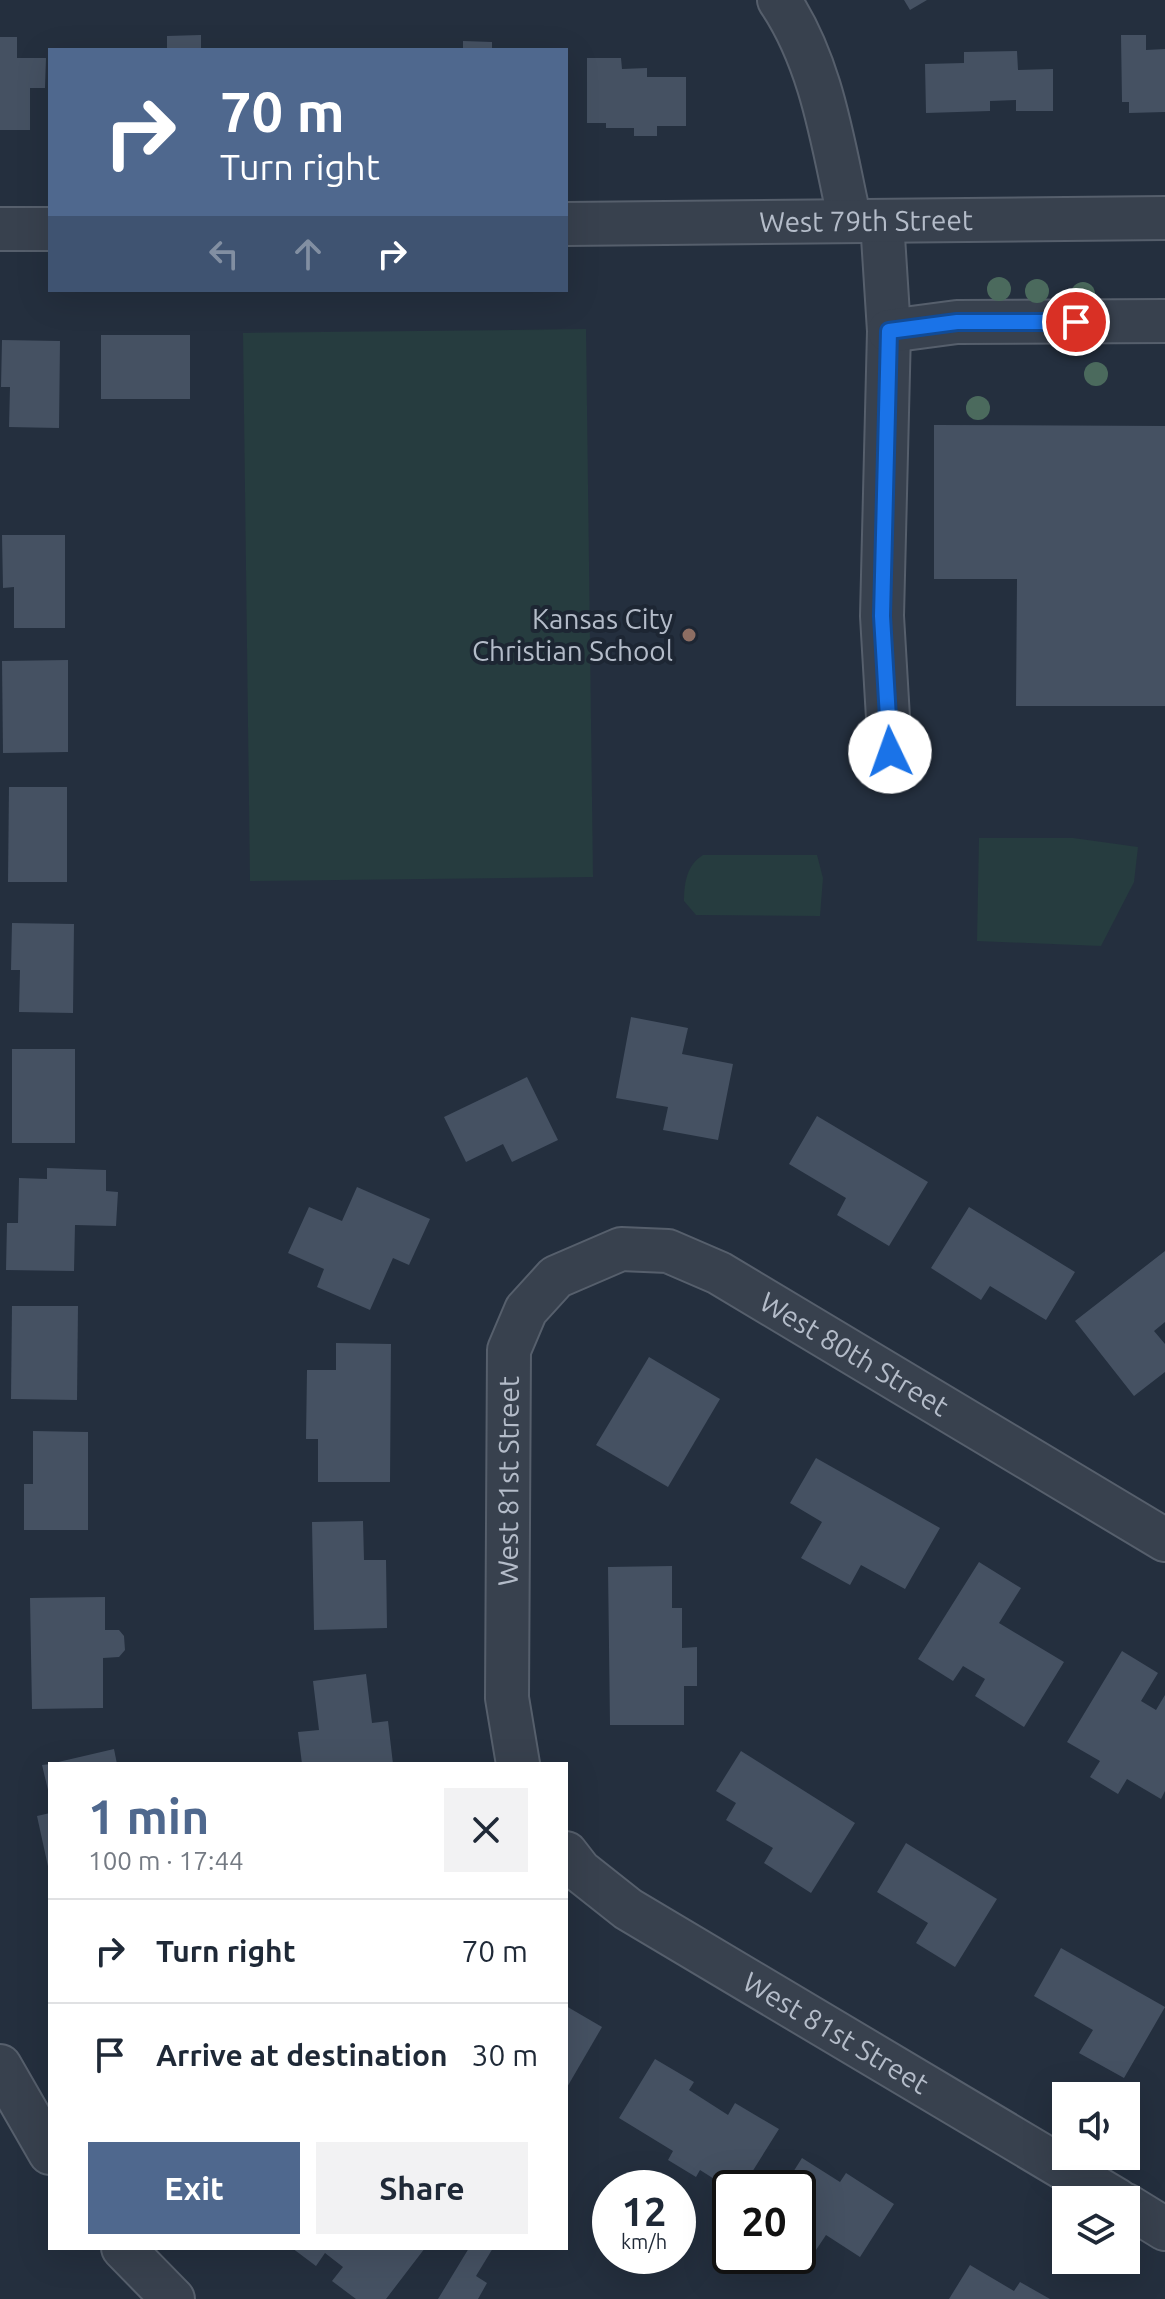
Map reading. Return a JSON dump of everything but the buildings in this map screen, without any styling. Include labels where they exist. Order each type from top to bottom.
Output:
[{"type":"street","points":[[779,0],[796,26],[820,86],[866,221],[889,331],[882,616],[890,752]]},
{"type":"street","name":"West 79th Street","points":[[568,224],[1165,218]]},
{"type":"street","points":[[0,229],[48,229]]},
{"type":"street","points":[[889,331],[957,322],[1165,321]]},
{"type":"street","name":"West 80th Street","points":[[535,1300],[556,1277],[621,1249],[668,1251],[719,1273],[1165,1540]]},
{"type":"street","name":"West 81st Street","points":[[518,1762],[507,1698],[506,1418],[509,1350],[526,1310],[535,1300]]},
{"type":"street","name":"West 81st Street","points":[[568,1856],[580,1871],[628,1909],[1093,2186]]},
{"type":"street","points":[[0,2066],[48,2150]]},
{"type":"street","points":[[1140,2214],[1165,2229]]},
{"type":"street","points":[[125,2250],[173,2299]]},
{"type":"green space","points":[[586,329],[593,877],[250,881],[243,333]]},
{"type":"green space","points":[[979,838],[1073,838],[1138,847],[1134,882],[1101,946],[977,941]]},
{"type":"green space","points":[[703,855],[817,855],[823,878],[820,916],[696,915],[684,901],[685,887],[690,869]]},
{"type":"place","name":"Kansas City Christian School","points":[[689,635]]},
{"type":"route","points":[[890,752],[882,616],[889,331],[957,322],[1076,322]]}]
